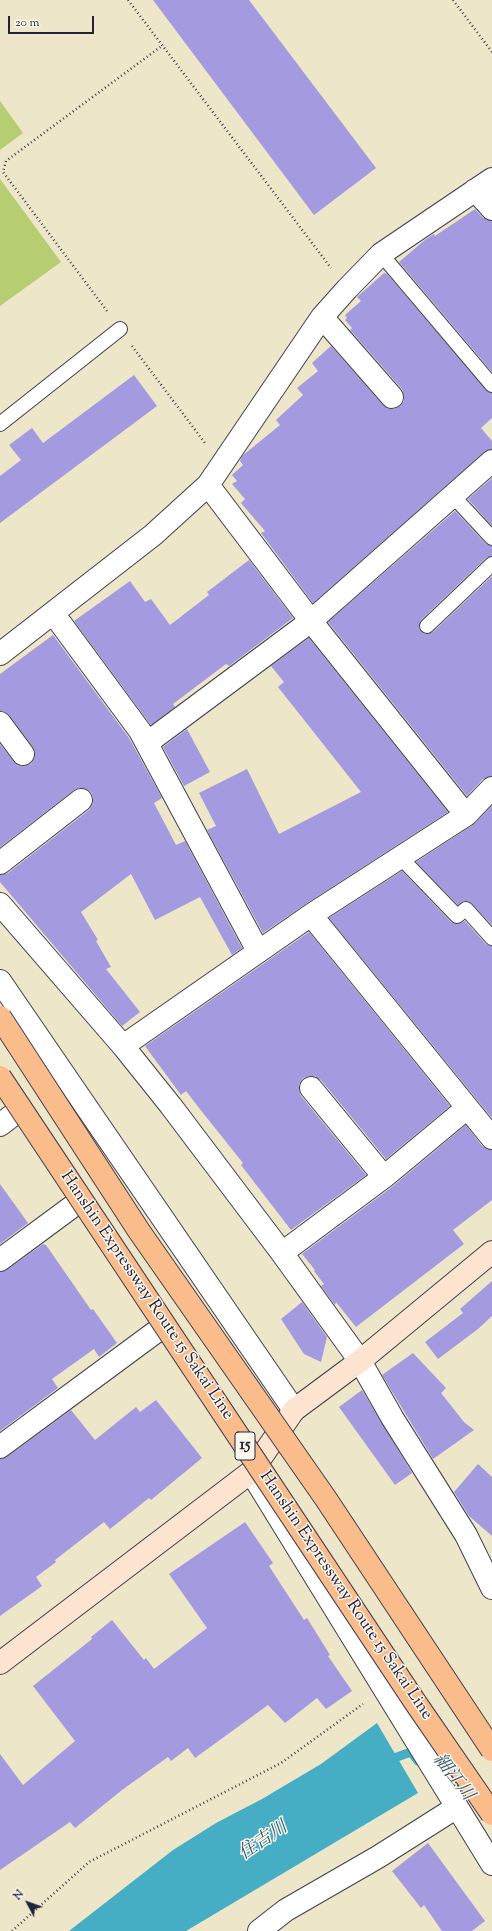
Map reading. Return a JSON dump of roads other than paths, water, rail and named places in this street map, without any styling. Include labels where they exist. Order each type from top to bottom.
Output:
[{"type":"highway","name":"Hanshin Expressway Route 15 Sakai Line","points":[[0,1017],[140,1231],[326,1499],[492,1750]]},
{"type":"highway","name":"Hanshin Expressway Route 15 Sakai Line","points":[[0,1078],[414,1702],[492,1814]]},
{"type":"street","points":[[0,654],[153,535],[208,485],[322,317],[381,254],[484,185],[492,209]]},
{"type":"street","points":[[322,317],[392,397]]},
{"type":"street","points":[[147,743],[311,621],[492,461]]},
{"type":"street","points":[[208,485],[311,621],[466,815]]},
{"type":"street","points":[[53,613],[147,743],[258,951]]},
{"type":"street","points":[[0,723],[23,754]]},
{"type":"street","points":[[123,1046],[258,951],[466,815],[492,788]]},
{"type":"street","points":[[0,863],[81,800]]},
{"type":"street","points":[[0,904],[123,1046],[282,1253],[360,1361],[393,1419],[466,1534],[492,1588]]},
{"type":"street","points":[[311,916],[492,1138]]},
{"type":"street","points":[[0,981],[294,1410]]},
{"type":"street","points":[[311,1088],[384,1177]]},
{"type":"street","points":[[0,1096],[6,1120],[73,1206],[251,1472],[492,1864]]},
{"type":"street","points":[[282,1253],[384,1177],[467,1108]]},
{"type":"street","points":[[0,1260],[73,1206]]},
{"type":"street","points":[[0,1663],[251,1472],[294,1410],[360,1361],[492,1252]]},
{"type":"street","points":[[0,1448],[157,1331]]},
{"type":"street","points":[[259,1931],[286,1910],[378,1857],[457,1807]]},
{"type":"lane","points":[[381,254],[492,385]]},
{"type":"lane","points":[[0,424],[120,329]]},
{"type":"lane","points":[[453,496],[492,538]]},
{"type":"lane","points":[[427,626],[492,564]]},
{"type":"lane","points":[[401,858],[458,916],[466,909],[492,938]]},
{"type":"water","name":"住吉川","points":[[377,1723],[418,1793],[186,1931],[69,1931],[173,1850],[216,1823],[262,1799],[321,1764]]},
{"type":"waterway","name":"細江川","points":[[397,1757],[411,1752],[418,1761]]}]
